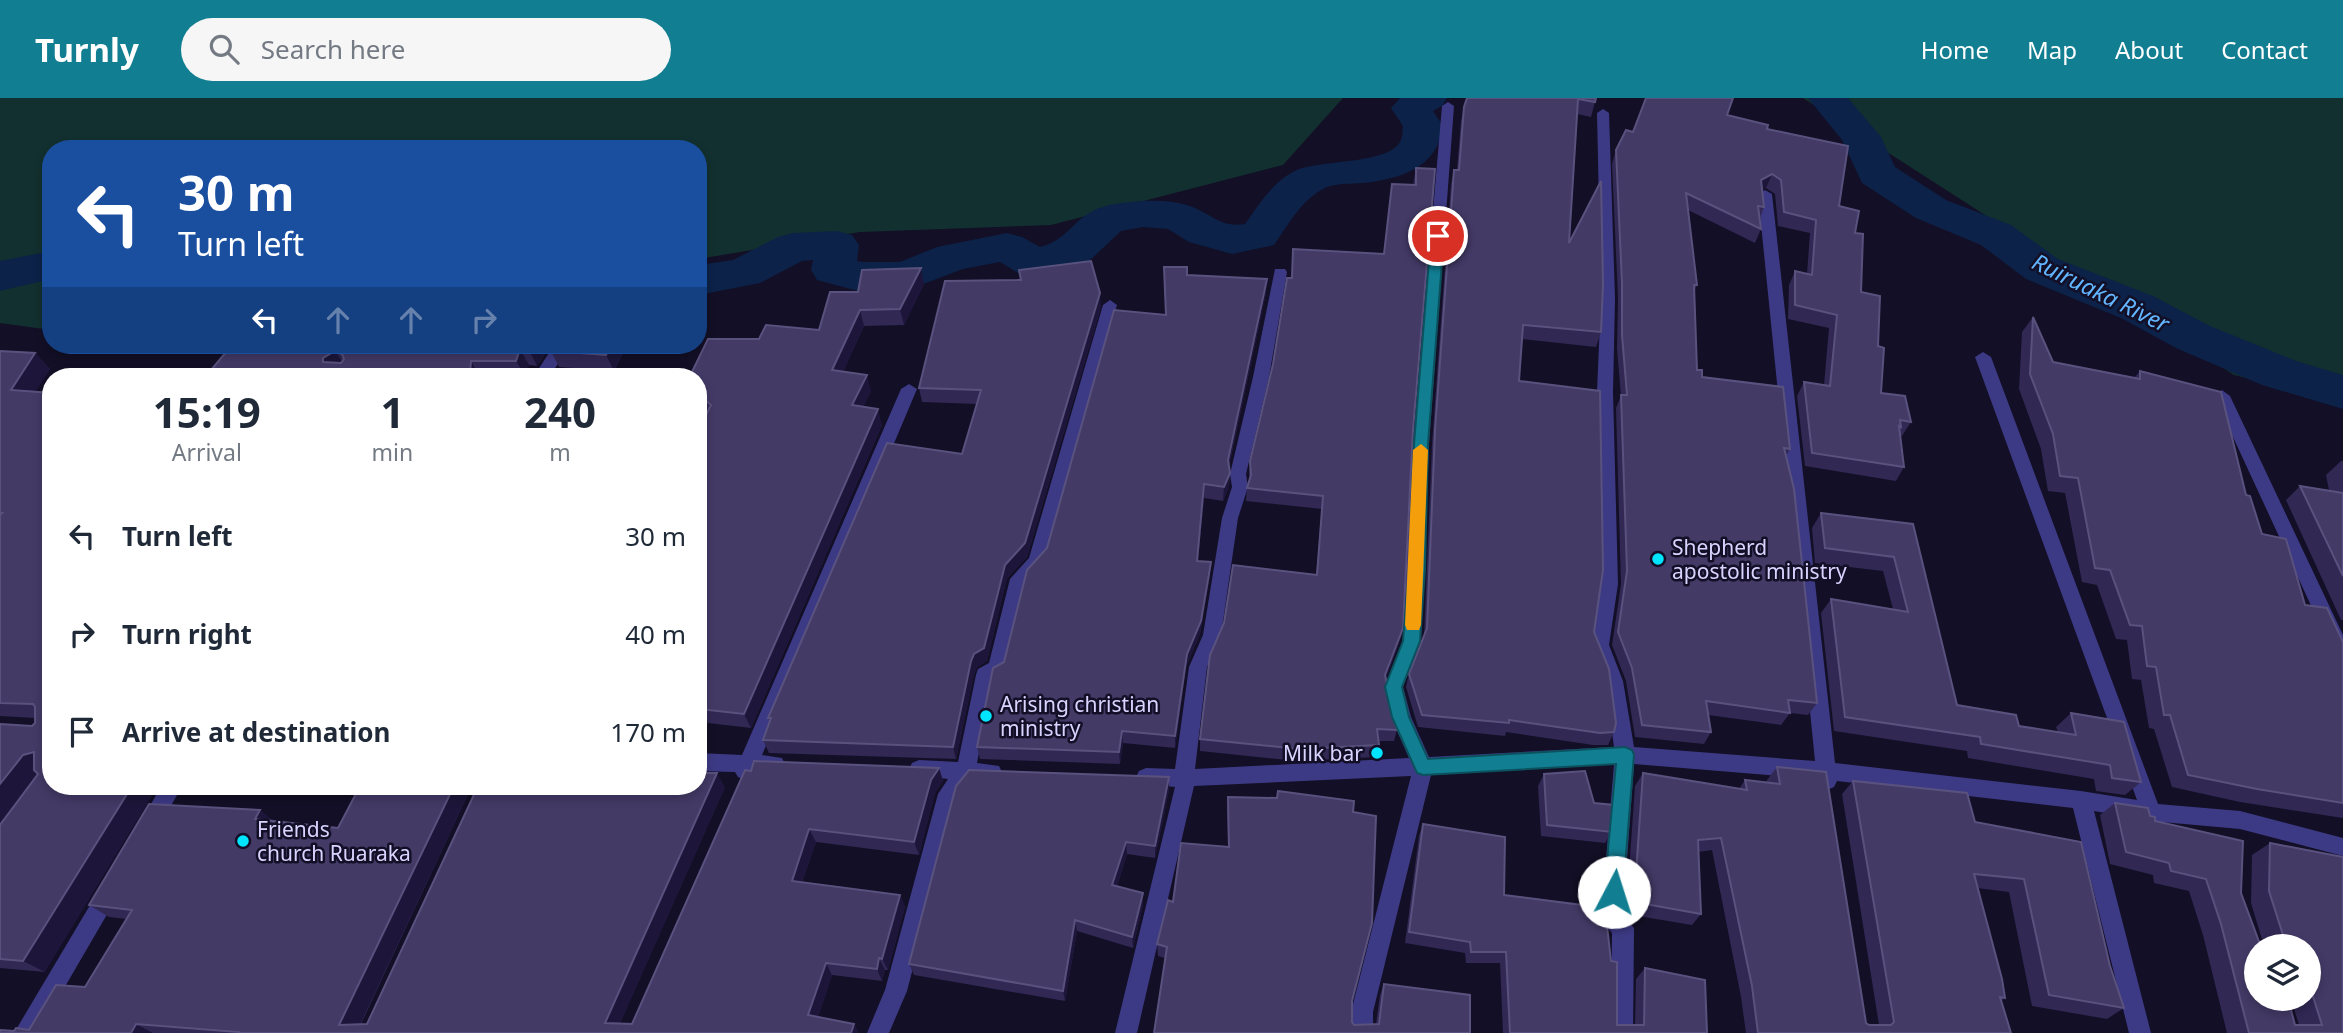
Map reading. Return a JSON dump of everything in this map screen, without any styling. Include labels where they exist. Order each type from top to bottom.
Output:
[{"type":"street","points":[[1362,1033],[1364,1002],[1423,767],[1401,717],[1394,687],[1412,641],[1421,444],[1448,106]]},
{"type":"street","points":[[1603,113],[1608,298],[1605,392],[1609,584],[1600,646],[1614,681],[1625,755],[1612,919],[1623,928],[1622,1033]]},
{"type":"street","points":[[1765,194],[1830,799]]},
{"type":"street","points":[[1126,1033],[1186,777],[1198,667],[1212,635],[1230,519],[1240,487],[1238,474],[1261,377],[1280,272]]},
{"type":"street","points":[[878,1033],[896,991],[948,794],[966,771],[985,675],[997,668],[1019,579],[1037,561],[1110,306]]},
{"type":"street","points":[[1983,357],[2151,812]]},
{"type":"street","points":[[737,788],[909,389]]},
{"type":"street","points":[[2222,396],[2341,644]]},
{"type":"street","points":[[1130,776],[1186,777],[1423,767],[1625,755],[1826,771],[2081,800],[2151,812],[2240,820],[2343,847]]},
{"type":"street","points":[[707,762],[789,765]]},
{"type":"street","points":[[898,768],[1007,772]]},
{"type":"street","points":[[137,845],[167,795]]},
{"type":"street","points":[[2081,800],[2140,1033]]},
{"type":"street","points":[[2239,847],[2240,820]]},
{"type":"street","points":[[25,1033],[116,880]]},
{"type":"green space","points":[[0,98],[1343,98],[1283,165],[1051,225],[860,232],[707,258],[707,140],[42,140],[42,329],[0,323]]},
{"type":"green space","points":[[1803,98],[2343,98],[2343,401],[2234,375]]},
{"type":"building","points":[[1467,98],[1596,98],[1595,102],[1578,99],[1569,243],[1601,181],[1601,332],[1523,325],[1519,381],[1600,391],[1603,570],[1594,632],[1609,669],[1616,723],[1614,732],[1600,733],[1509,720],[1509,723],[1422,715],[1409,674],[1427,628],[1435,430],[1454,170],[1459,170]]},
{"type":"building","points":[[1646,98],[1733,98],[1727,115],[1768,125],[1767,129],[1848,146],[1839,206],[1859,211],[1855,233],[1863,234],[1861,292],[1880,296],[1878,346],[1884,348],[1881,393],[1905,396],[1911,422],[1900,420],[1901,427],[1899,426],[1904,467],[1812,453],[1804,382],[1830,386],[1837,315],[1795,305],[1795,271],[1812,275],[1816,220],[1784,212],[1781,180],[1772,174],[1761,180],[1764,207],[1758,206],[1761,229],[1686,193],[1697,285],[1694,285],[1697,370],[1702,370],[1702,377],[1783,387],[1790,449],[1784,448],[1794,489],[1817,703],[1788,700],[1790,713],[1706,701],[1711,732],[1642,725],[1632,668],[1618,632],[1627,571],[1621,395],[1627,395],[1622,335],[1616,150],[1626,130],[1633,132]]},
{"type":"building","points":[[1416,168],[1435,169],[1413,430],[1403,628],[1385,675],[1397,730],[1377,729],[1379,745],[1299,749],[1200,739],[1210,655],[1224,623],[1233,565],[1317,575],[1323,496],[1247,488],[1251,475],[1250,461],[1273,364],[1287,278],[1292,278],[1293,249],[1384,254],[1392,184],[1416,185]]},
{"type":"building","points":[[1091,261],[1100,293],[1025,543],[1005,565],[984,648],[974,654],[971,661],[953,747],[763,740],[771,718],[768,718],[887,443],[962,454],[981,390],[919,388],[945,281],[1021,280],[1019,270]]},
{"type":"building","points":[[1164,267],[1187,267],[1187,275],[1267,279],[1228,460],[1230,473],[1224,487],[1204,484],[1197,561],[1211,562],[1201,621],[1187,654],[1175,736],[1122,731],[1119,752],[977,747],[993,668],[1004,662],[1027,570],[1047,548],[1114,310],[1166,315]]},
{"type":"building","points":[[921,268],[900,309],[860,310],[832,370],[867,375],[852,405],[878,409],[744,714],[707,710],[707,413],[711,405],[707,401],[707,368],[694,368],[701,354],[707,354],[708,339],[759,339],[766,325],[819,330],[830,292],[858,292],[862,270]]},
{"type":"building","points":[[2033,317],[2053,362],[2140,379],[2140,371],[2221,392],[2246,495],[2250,496],[2262,534],[2286,539],[2305,605],[2327,608],[2343,642],[2343,803],[2188,775],[2170,715],[2164,715],[2156,667],[2147,666],[2142,626],[2130,625],[2110,570],[2095,568],[2078,478],[2060,476],[2053,434],[2030,374]]},
{"type":"building","points":[[0,351],[35,353],[11,390],[42,392],[42,795],[126,795],[23,961],[0,959],[0,825],[38,774],[34,770],[34,752],[23,755],[0,784],[0,724],[32,726],[35,723],[35,707],[33,704],[0,703]]},
{"type":"building","points":[[224,354],[330,354],[323,358],[323,362],[341,363],[344,359],[342,354],[518,354],[516,361],[471,361],[470,368],[213,368]]},
{"type":"building","points":[[2300,486],[2343,493],[2343,576]]},
{"type":"building","points":[[1821,513],[1913,524],[1957,705],[2016,715],[2019,726],[2076,735],[2071,713],[2124,722],[2141,782],[2112,778],[2110,765],[1981,744],[1980,737],[1845,717],[1831,599],[1908,612],[1894,557],[1825,548]]},
{"type":"building","points":[[754,761],[939,768],[931,780],[914,842],[809,829],[792,881],[900,895],[877,969],[826,963],[808,1015],[854,1024],[851,1033],[237,1033],[136,1024],[131,1033],[0,1033],[0,1030],[14,1031],[16,1028],[29,1030],[56,985],[85,987],[132,910],[89,905],[149,804],[260,810],[255,819],[338,828],[355,795],[450,795],[339,1025],[367,1024],[474,795],[707,795],[707,773],[717,773],[605,1023],[632,1024],[745,770],[751,771]]},
{"type":"building","points":[[1777,767],[1826,772],[1866,1023],[1891,1025],[1894,1022],[1853,781],[1967,793],[1975,822],[2081,842],[2110,966],[2124,1008],[2049,995],[2024,879],[1974,874],[2002,979],[2005,998],[2000,997],[2011,1033],[1758,1033],[1752,986],[1721,838],[1698,840],[1701,914],[1634,902],[1643,773],[1747,790],[1745,780],[1780,784]]},
{"type":"building","points":[[969,770],[1169,777],[1155,846],[1126,842],[1112,885],[1143,893],[1132,937],[1075,920],[1063,991],[909,964],[956,786]]},
{"type":"building","points":[[1585,771],[1594,803],[1614,805],[1612,832],[1547,825],[1544,774]]},
{"type":"building","points":[[1278,791],[1354,801],[1353,812],[1376,816],[1372,923],[1352,1001],[1354,1025],[1379,1024],[1384,984],[1470,995],[1470,1033],[1154,1033],[1167,947],[1157,944],[1168,900],[1173,902],[1181,843],[1229,847],[1228,797],[1277,798]]},
{"type":"building","points":[[2115,803],[2148,808],[2155,821],[2243,841],[2241,893],[2256,934],[2244,934],[2244,1011],[2291,1011],[2295,1025],[2322,1025],[2318,1011],[2321,1011],[2321,934],[2283,934],[2269,891],[2270,843],[2343,857],[2343,1033],[2249,1033],[2221,924],[2206,879],[2171,871],[2169,863],[2126,852]]},
{"type":"building","points":[[1423,824],[1505,837],[1504,895],[1605,908],[1611,961],[1617,962],[1617,1025],[1644,1025],[1645,968],[1705,980],[1707,1033],[1510,1033],[1506,952],[1471,952],[1470,942],[1409,932]]},
{"type":"waterway","name":"Ruiruaka River","points":[[707,279],[744,273],[793,247],[837,245],[833,270],[862,277],[905,276],[953,257],[1007,247],[1034,263],[1071,253],[1108,220],[1143,214],[1178,216],[1204,232],[1232,240],[1259,235],[1288,197],[1311,179],[1397,164],[1409,157],[1419,145],[1423,126],[1411,108],[1428,98]]},
{"type":"waterway","name":"Ruiruaka River","points":[[1827,98],[1861,137],[1877,174],[1931,209],[1996,235],[2042,269],[2137,307],[2193,337],[2279,373],[2343,392]]},
{"type":"waterway","name":"Ruiruaka River","points":[[0,276],[42,267]]},
{"type":"slow traffic","points":[[1413,625],[1421,450]]},
{"type":"place","name":"Shepherd apostolic ministry","points":[[1658,559]]},
{"type":"place","name":"Arising christian ministry","points":[[986,716]]},
{"type":"place","name":"Milk bar","points":[[1377,753]]},
{"type":"place","name":"Friends church Ruaraka","points":[[243,841]]},
{"type":"route","points":[[1438,236],[1421,444],[1412,641],[1394,687],[1401,717],[1423,767],[1625,755],[1614,892]]}]
